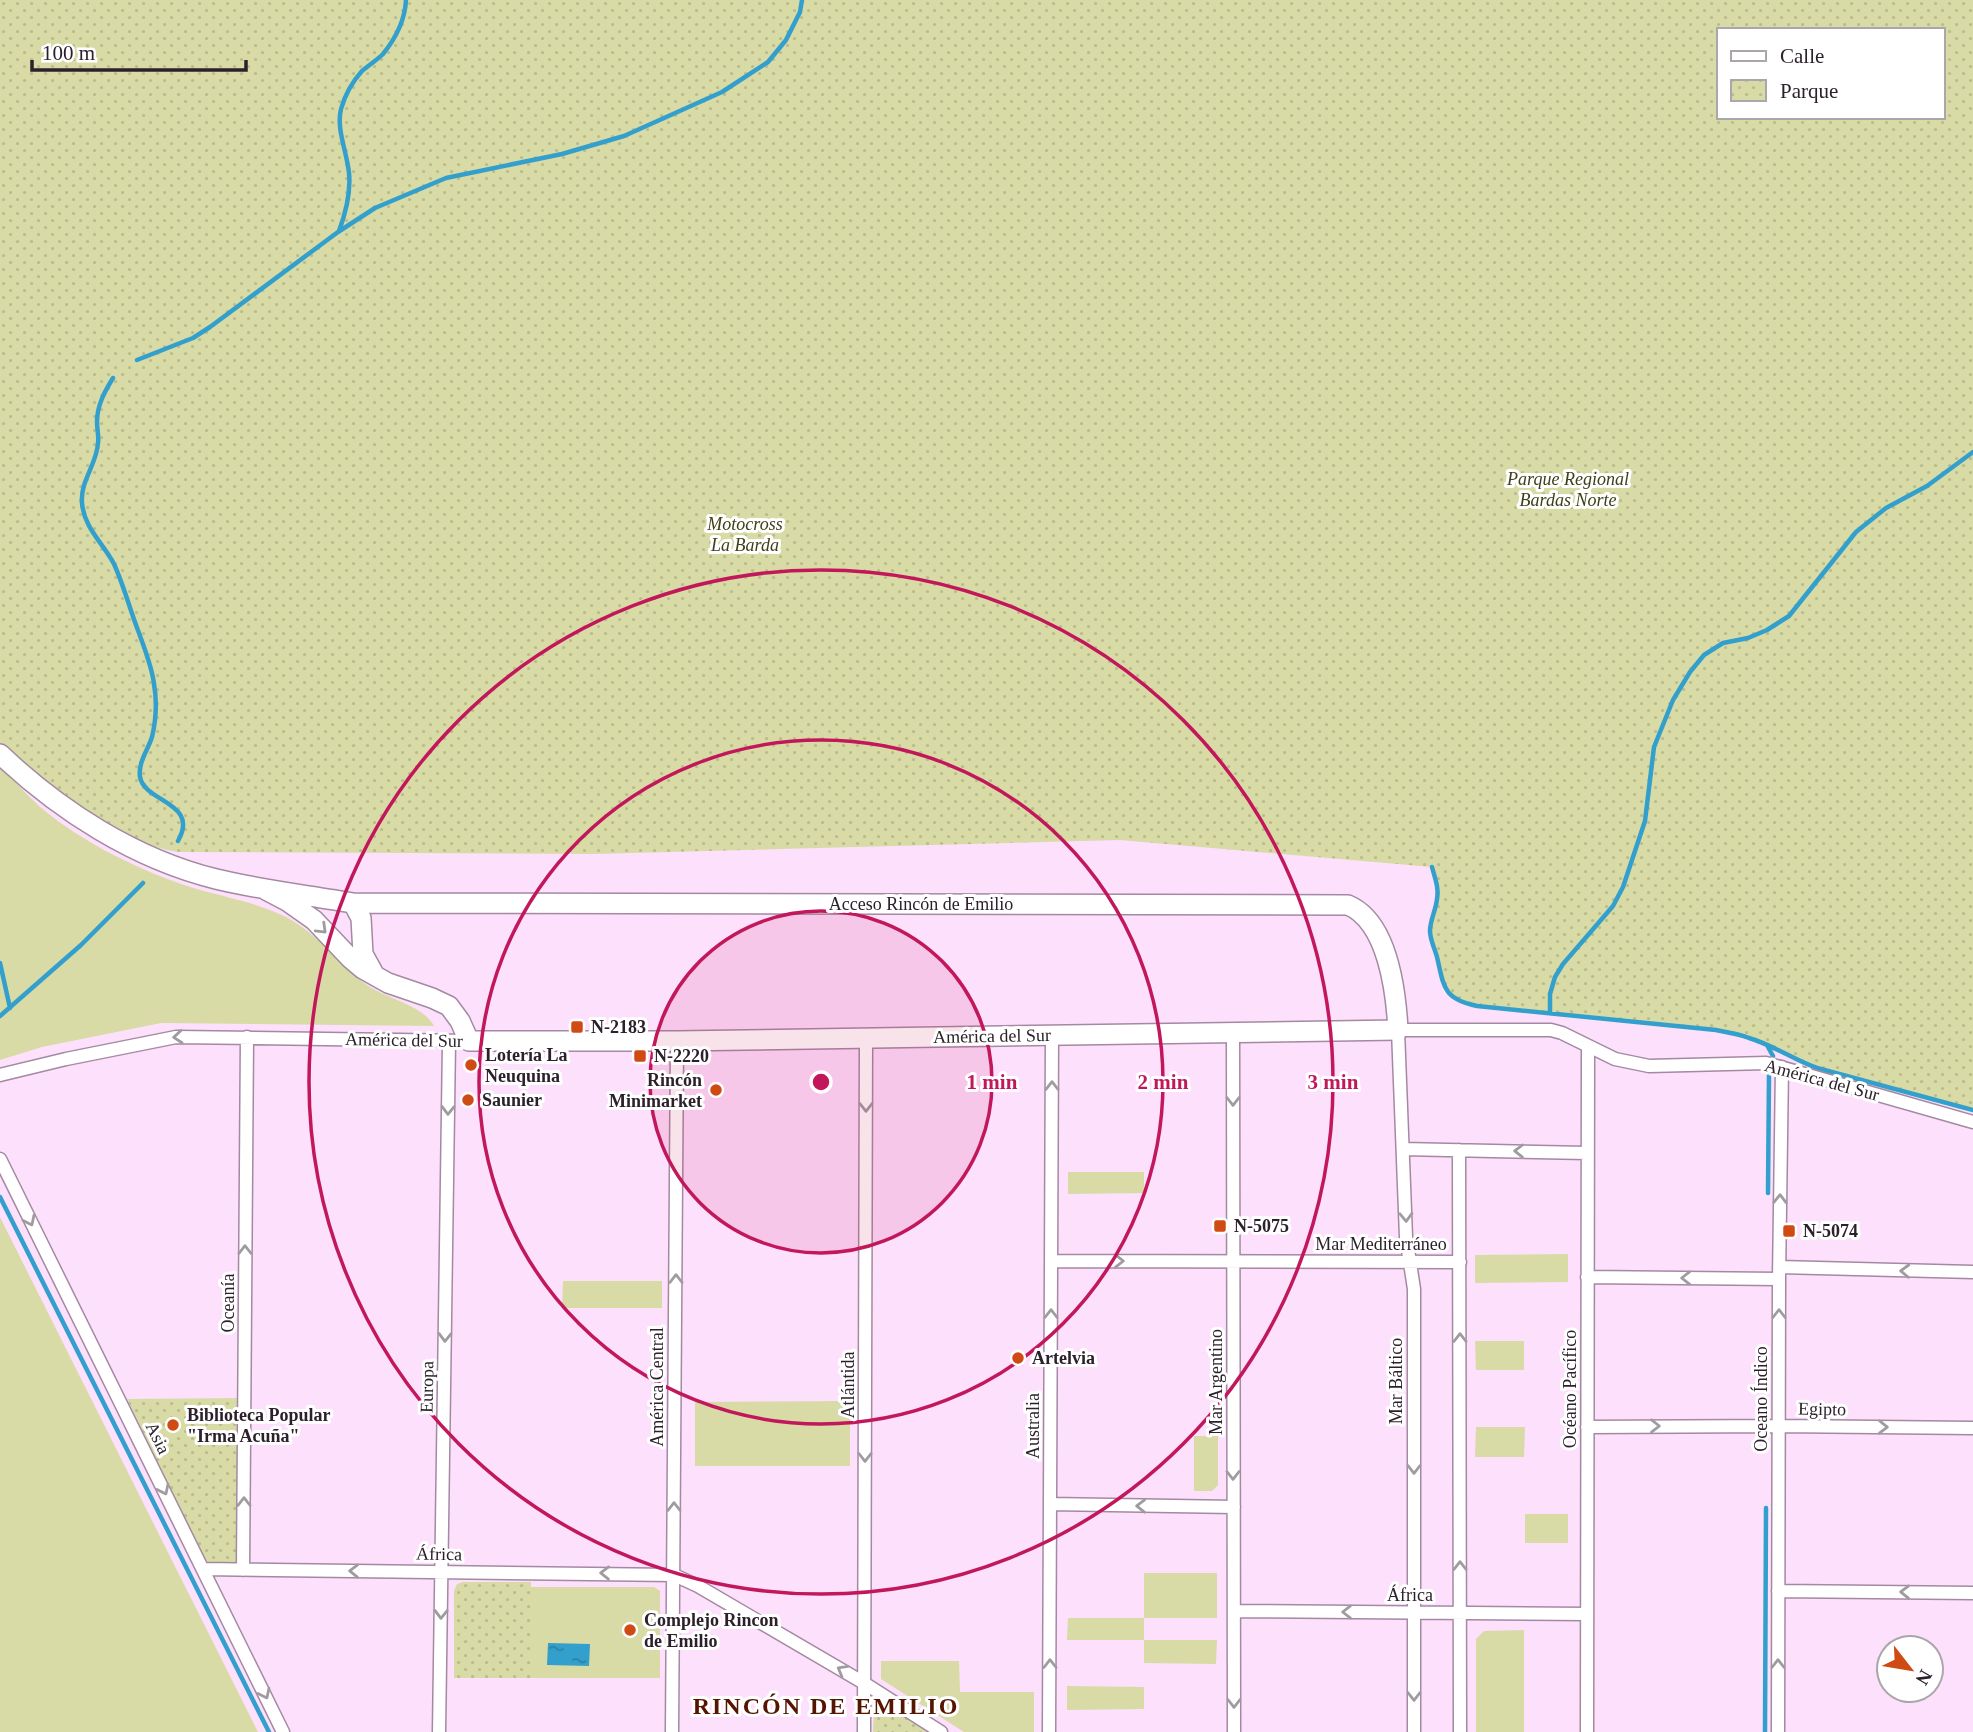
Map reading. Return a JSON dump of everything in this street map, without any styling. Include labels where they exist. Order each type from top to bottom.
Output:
[{"type":"street","name":"Acceso Rincón de Emilio","points":[[0,754],[36,787],[84,820],[133,848],[187,871],[266,890],[353,903],[1348,905],[1370,922],[1387,959],[1395,993],[1398,1030]]},
{"type":"street","name":"Acceso Rincón de Emilio","points":[[266,890],[314,920],[356,964],[377,978],[449,1006],[460,1021],[469,1041]]},
{"type":"street","points":[[353,903],[361,918],[363,954],[377,978]]},
{"type":"street","name":"Mar Báltico","points":[[1398,1030],[1406,1237],[1414,1289],[1414,1732]]},
{"type":"street","name":"América del Sur","points":[[0,1075],[161,1039],[191,1036],[449,1042],[677,1041],[1551,1030],[1615,1059],[1650,1066],[1758,1063],[1782,1067],[1973,1122]]},
{"type":"street","name":"Mar Argentino","points":[[1233,1032],[1234,1732]]},
{"type":"street","name":"Australia","points":[[1049,1732],[1052,1035]]},
{"type":"street","name":"Oceanía","points":[[243,1570],[247,1037]]},
{"type":"street","name":"Atlántida","points":[[864,1732],[866,1038]]},
{"type":"street","name":"América Central","points":[[673,1732],[677,1041]]},
{"type":"street","name":"Europa","points":[[439,1732],[449,1042]]},
{"type":"street","name":"Océano Pacífico","points":[[1587,1732],[1588,1047]]},
{"type":"street","name":"Oceano Índico","points":[[1778,1732],[1782,1067]]},
{"type":"street","points":[[1403,1149],[1587,1153]]},
{"type":"street","points":[[1459,1150],[1460,1732]]},
{"type":"street","name":"Asia","points":[[0,1159],[283,1732]]},
{"type":"street","name":"Mar Mediterráneo","points":[[1051,1261],[1460,1262]]},
{"type":"street","points":[[1587,1277],[1973,1272]]},
{"type":"street","name":"Egipto","points":[[1587,1427],[1973,1428]]},
{"type":"street","points":[[1050,1504],[1234,1507]]},
{"type":"street","name":"África","points":[[203,1569],[674,1575]]},
{"type":"street","points":[[674,1575],[698,1586],[864,1683],[941,1732]]},
{"type":"street","points":[[1778,1591],[1973,1593]]},
{"type":"street","name":"África","points":[[1234,1611],[1587,1614]]},
{"type":"green space","name":"Parque Regional Bardas Norte","points":[[0,0],[1973,0],[1973,1110],[1817,1068],[1733,1033],[1477,1006],[1457,1000],[1444,984],[1431,938],[1430,927],[1437,895],[1432,867],[1120,840],[594,854],[179,852],[133,838],[108,825],[59,793],[0,743]]},
{"type":"green space","points":[[0,766],[45,811],[89,842],[170,880],[286,917],[318,940],[367,985],[413,1007],[434,1026],[161,1023],[42,1047],[0,1060]]},
{"type":"green space","points":[[1068,1172],[1144,1172],[1144,1193],[1068,1194]]},
{"type":"green space","points":[[0,1217],[258,1732],[0,1732]]},
{"type":"green space","points":[[1568,1254],[1568,1282],[1475,1283],[1475,1255]]},
{"type":"green space","points":[[563,1281],[662,1281],[662,1308],[562,1308]]},
{"type":"green space","points":[[1475,1341],[1524,1341],[1524,1370],[1476,1370]]},
{"type":"green space","points":[[239,1398],[238,1560],[234,1564],[209,1563],[204,1558],[127,1399]]},
{"type":"green space","points":[[850,1401],[850,1466],[695,1466],[695,1402]]},
{"type":"green space","points":[[1476,1427],[1525,1427],[1524,1457],[1475,1457]]},
{"type":"green space","points":[[1194,1436],[1218,1436],[1218,1485],[1212,1491],[1194,1491]]},
{"type":"green space","points":[[1525,1514],[1568,1514],[1568,1543],[1525,1543]]},
{"type":"green space","points":[[1144,1573],[1217,1573],[1217,1618],[1144,1618]]},
{"type":"green space","points":[[531,1582],[531,1678],[454,1678],[454,1591],[457,1584]]},
{"type":"green space","points":[[531,1587],[654,1587],[660,1591],[660,1678],[531,1678]]},
{"type":"green space","points":[[1068,1618],[1144,1618],[1144,1640],[1067,1640]]},
{"type":"green space","points":[[1524,1630],[1524,1732],[1476,1732],[1476,1639],[1484,1631]]},
{"type":"green space","points":[[1144,1640],[1217,1640],[1216,1664],[1144,1663]]},
{"type":"green space","points":[[881,1661],[959,1661],[960,1692],[1034,1692],[1034,1732],[964,1732],[881,1679]]},
{"type":"green space","points":[[1067,1686],[1144,1687],[1144,1709],[1067,1710]]},
{"type":"green space","points":[[879,1703],[885,1704],[928,1732],[873,1732],[874,1708]]},
{"type":"water","points":[[548,1643],[590,1644],[589,1666],[547,1665]]},
{"type":"waterway","points":[[339,231],[347,202],[349,180],[340,124],[341,109],[352,84],[392,42],[402,22],[406,0]]},
{"type":"waterway","points":[[137,360],[193,338],[375,208],[446,178],[562,154],[624,136],[722,92],[768,62],[786,40],[800,12],[802,0]]},
{"type":"waterway","points":[[113,378],[98,410],[97,451],[82,495],[83,512],[118,572],[150,665],[155,690],[155,717],[152,737],[140,766],[140,777],[144,786],[177,810],[182,818],[183,828],[178,841]]},
{"type":"waterway","points":[[1550,1013],[1550,994],[1555,977],[1613,906],[1623,887],[1645,821],[1654,747],[1673,700],[1690,672],[1704,655],[1723,643],[1748,638],[1789,616],[1856,532],[1886,508],[1927,486],[1973,452]]},
{"type":"waterway","points":[[1432,867],[1437,895],[1430,927],[1431,938],[1444,984],[1457,1000],[1477,1006],[1733,1033],[1817,1068],[1973,1110]]},
{"type":"waterway","points":[[0,1016],[81,945],[143,883]]},
{"type":"waterway","points":[[0,963],[10,1008]]},
{"type":"waterway","points":[[1768,1047],[1773,1056]]},
{"type":"waterway","points":[[1768,1193],[1769,1072]]},
{"type":"waterway","points":[[0,1197],[269,1732]]},
{"type":"waterway","points":[[1765,1732],[1766,1508]]},
{"type":"place","name":"N-2183","points":[[577,1027]]},
{"type":"place","name":"N-2220","points":[[640,1056]]},
{"type":"place","name":"Lotería La Neuquina","points":[[471,1065]]},
{"type":"place","name":"Rincón Minimarket","points":[[716,1090]]},
{"type":"place","name":"Saunier","points":[[468,1100]]},
{"type":"place","name":"N-5075","points":[[1220,1226]]},
{"type":"place","name":"N-5074","points":[[1789,1231]]},
{"type":"place","name":"Artelvia","points":[[1018,1358]]},
{"type":"place","name":"Biblioteca Popular \"Irma Acuña\"","points":[[173,1425]]},
{"type":"place","name":"Complejo Rincon de Emilio","points":[[630,1630]]},
{"type":"district","name":"RINCÓN DE EMILIO","points":[[826,1706]]},
{"type":"park label","name":"Motocross La Barda","points":[[745,534]]}]
